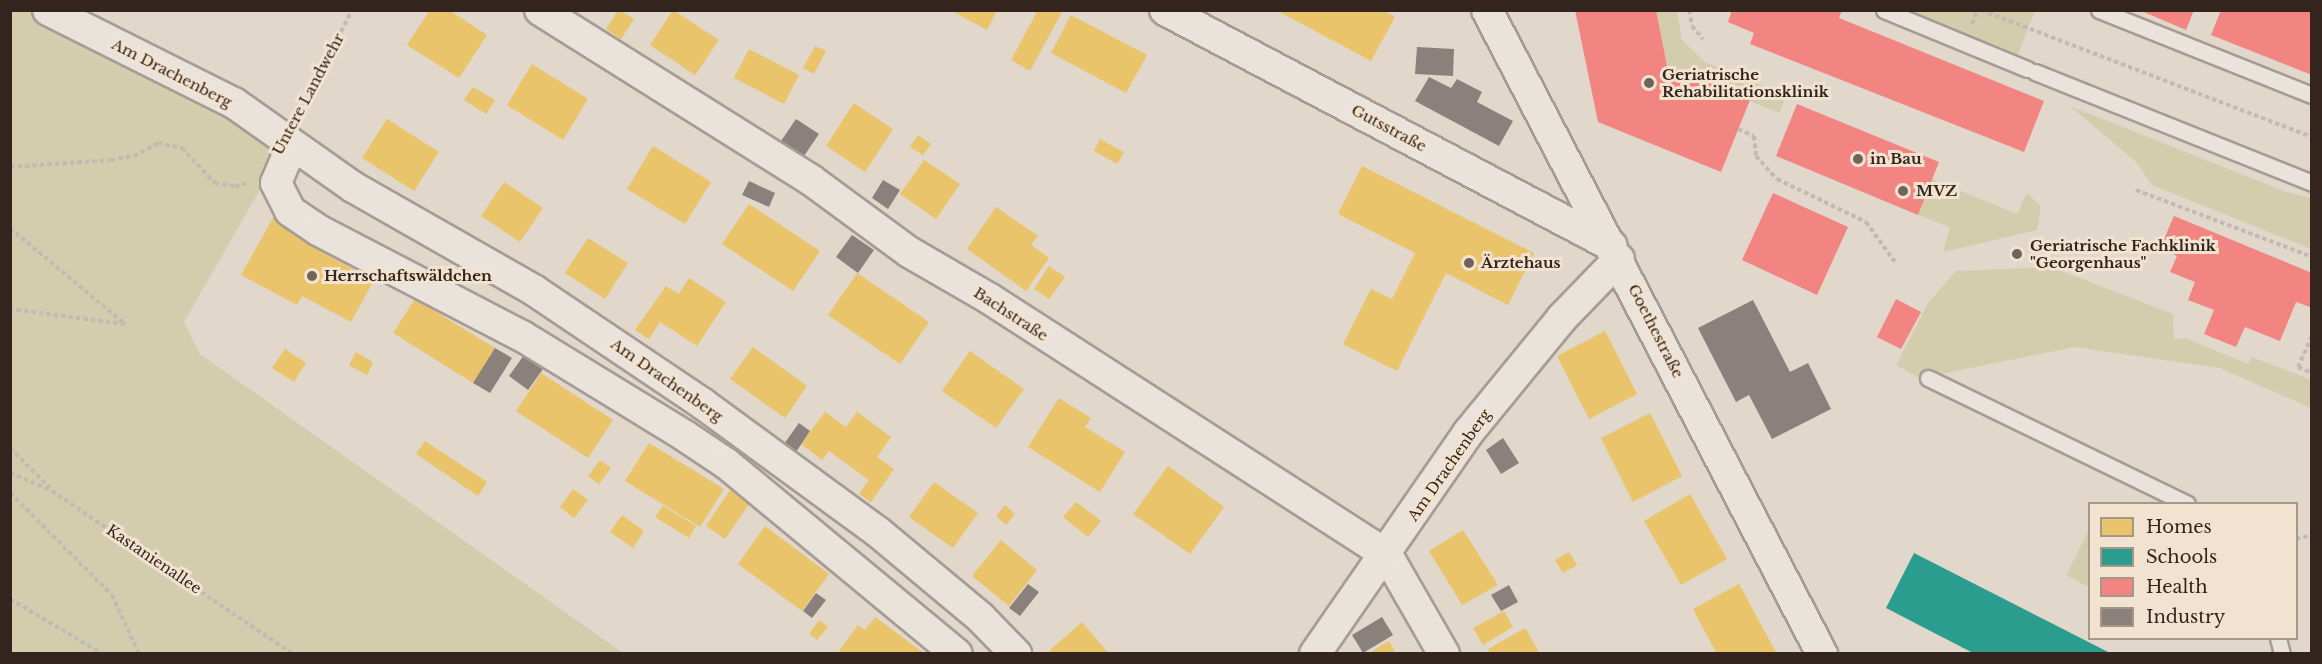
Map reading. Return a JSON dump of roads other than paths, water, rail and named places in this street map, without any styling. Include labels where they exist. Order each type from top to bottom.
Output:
[{"type":"street","name":"Am Drachenberg","points":[[48,10],[234,104],[287,143],[405,219],[535,291],[703,404],[878,532],[980,617],[1016,654]]},
{"type":"street","name":"Bachstraße","points":[[540,10],[811,180],[909,252],[990,299],[1387,555],[1444,654]]},
{"type":"street","name":"Gutsstraße","points":[[1165,10],[1616,252]]},
{"type":"street","name":"Goethestraße","points":[[1486,10],[1616,252],[1822,654]]},
{"type":"street","points":[[287,143],[276,183],[290,211],[318,230],[522,336],[685,436],[726,464],[957,654]]},
{"type":"street","name":"Am Drachenberg","points":[[1315,654],[1387,555],[1468,433],[1616,252]]},
{"type":"lane","points":[[1884,10],[2312,183]]},
{"type":"lane","points":[[2099,10],[2312,95]]},
{"type":"lane","points":[[1928,378],[2183,502]]},
{"type":"place","name":"Geriatrische Rehabilitationsklinik","points":[[1649,83]]},
{"type":"place","name":"in Bau","points":[[1858,159]]},
{"type":"place","name":"MVZ","points":[[1903,191]]},
{"type":"place","name":"Geriatrische Fachklinik \"Georgenhaus\"","points":[[2017,254]]},
{"type":"place","name":"Ärztehaus","points":[[1469,263]]},
{"type":"place","name":"Herrschaftswäldchen","points":[[312,276]]}]
